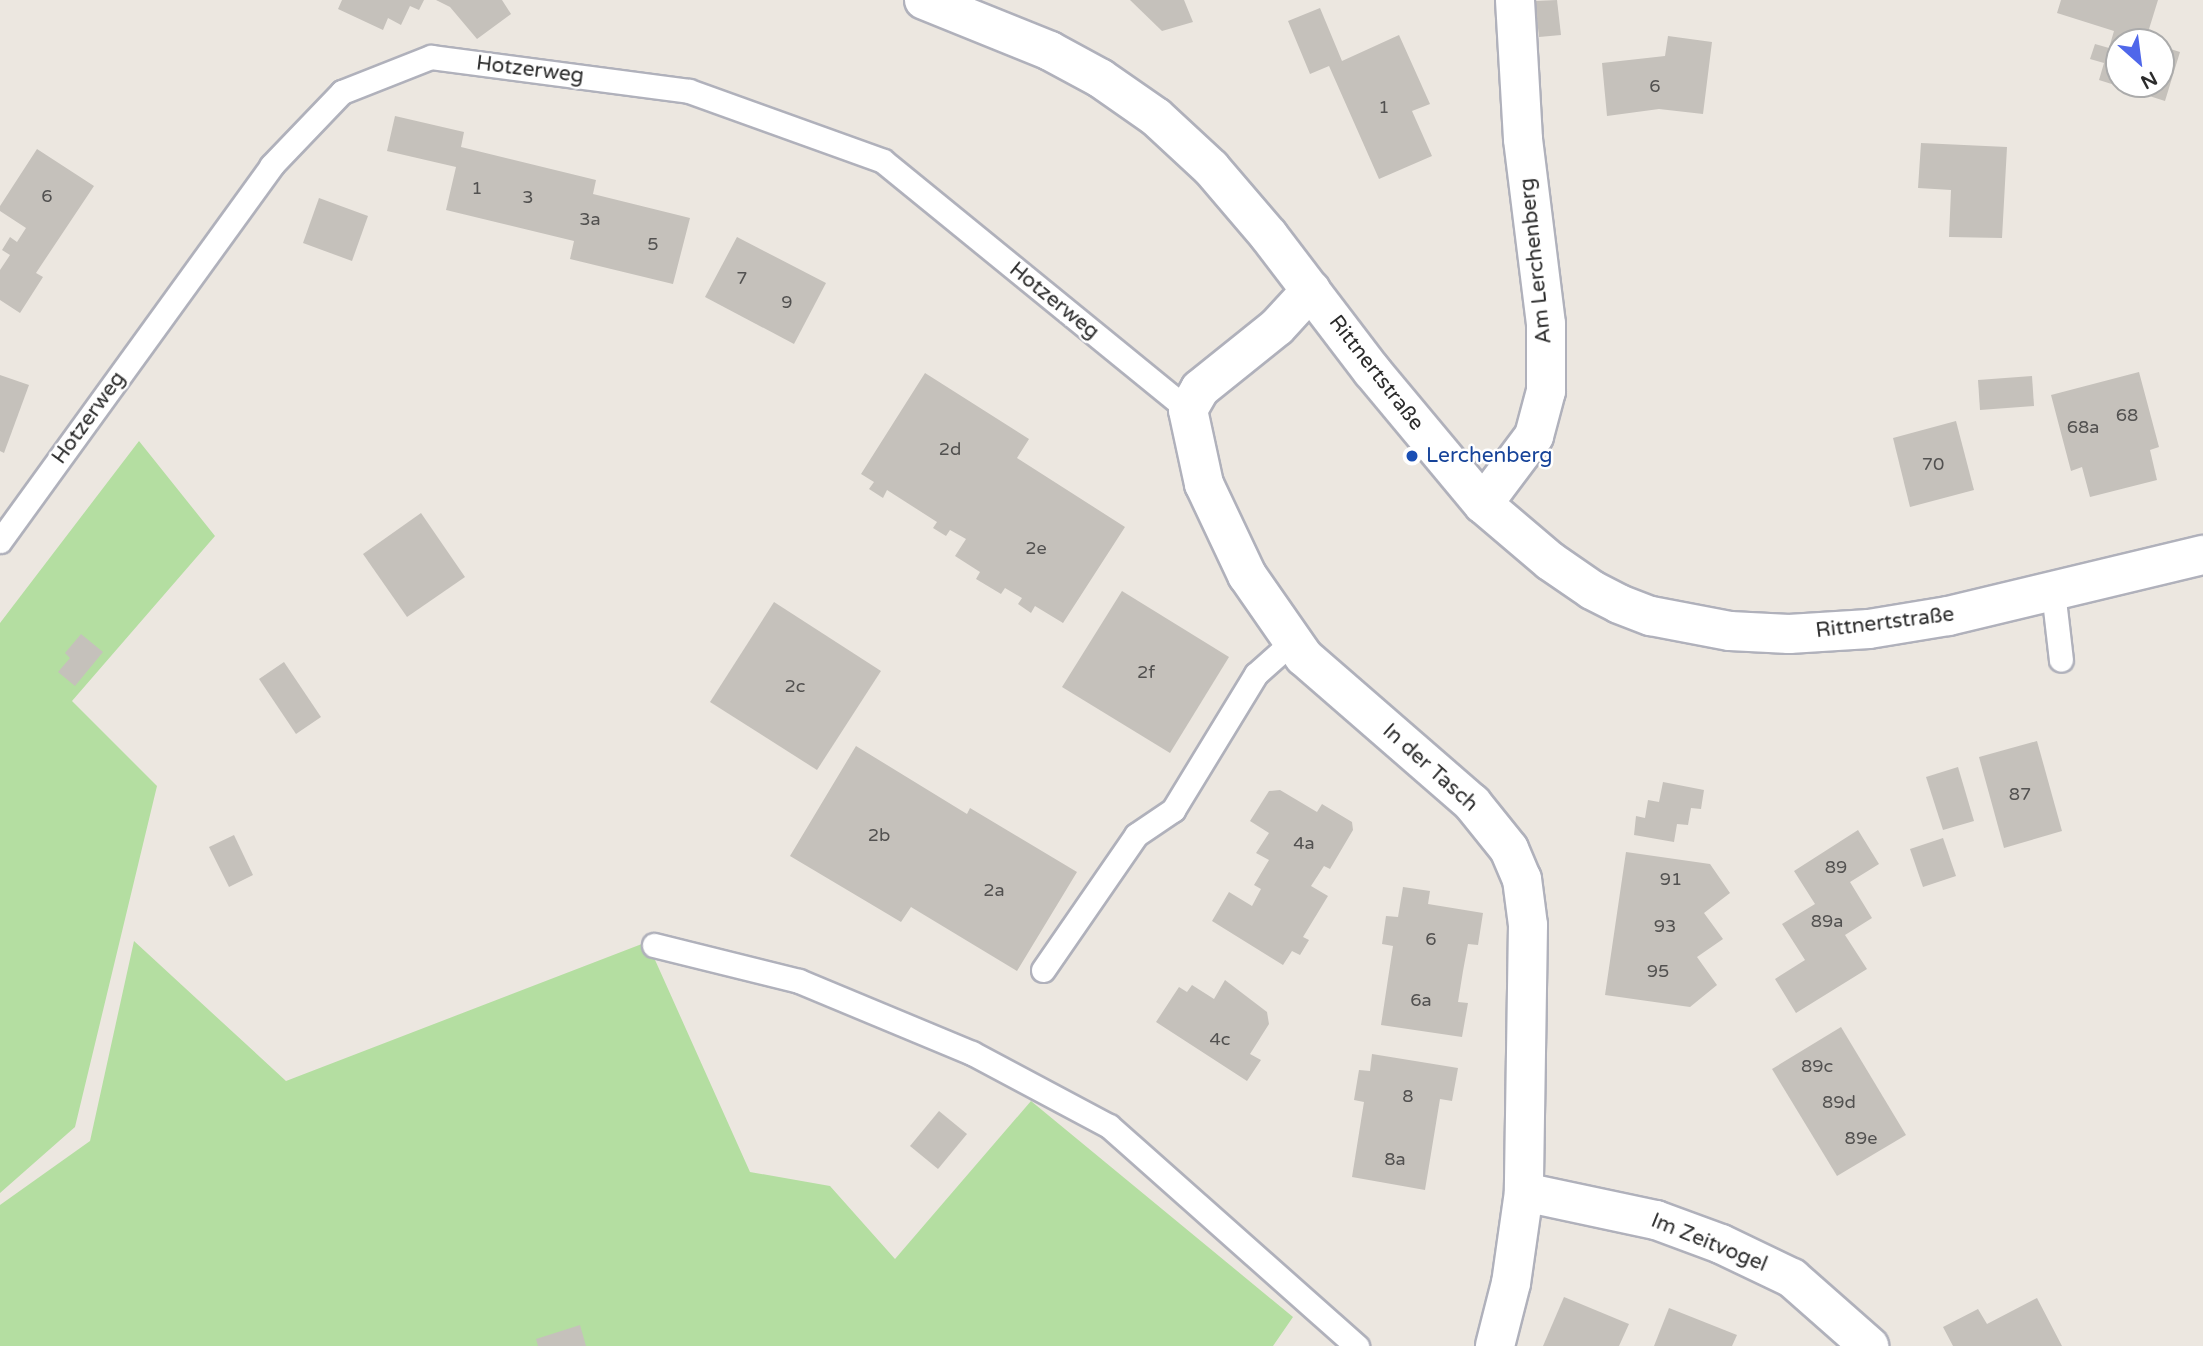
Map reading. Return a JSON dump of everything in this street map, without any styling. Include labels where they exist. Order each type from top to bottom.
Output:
[{"type":"street","name":"Rittnertstraße","points":[[924,0],[1050,51],[1100,78],[1156,117],[1211,168],[1311,290],[1372,371],[1483,503],[1550,561],[1592,590],[1651,616],[1730,631],[1789,635],[1869,629],[1948,616],[2203,555]]},
{"type":"street","name":"Am Lerchenberg","points":[[1483,503],[1534,436],[1546,391],[1546,324],[1524,139],[1515,0]]},
{"type":"street","points":[[1188,410],[1200,389],[1277,327],[1311,290]]},
{"type":"street","name":"In der Tasch","points":[[1188,410],[1204,484],[1247,575],[1304,657],[1472,803],[1509,849],[1522,879],[1528,925],[1524,1192],[1511,1283],[1495,1346]]},
{"type":"street","name":"Im Zeitvogel","points":[[1524,1192],[1656,1220],[1720,1244],[1792,1278],[1869,1346]]},
{"type":"lane","name":"Hotzerweg","points":[[0,541],[271,166],[342,92],[431,57],[689,91],[883,161],[1188,410]]},
{"type":"lane","points":[[2053,591],[2061,660]]},
{"type":"lane","points":[[1043,971],[1136,835],[1173,810],[1256,674],[1293,641]]},
{"type":"lane","points":[[654,945],[799,981],[972,1053],[1109,1126],[1357,1346]]},
{"type":"green space","points":[[139,441],[215,536],[72,701],[157,786],[75,1127],[0,1193],[0,623]]},
{"type":"green space","points":[[134,941],[286,1081],[647,942],[750,1172],[830,1186],[895,1259],[1031,1101],[1293,1317],[1273,1346],[0,1346],[0,1205],[90,1141]]},
{"type":"building","points":[[342,0],[424,0],[419,10],[410,6],[401,25],[388,18],[383,30],[338,9]]},
{"type":"building","points":[[436,0],[502,0],[511,14],[477,39],[450,7]]},
{"type":"building","points":[[1130,0],[1184,0],[1193,22],[1162,31]]},
{"type":"building","points":[[1557,0],[1561,35],[1539,37],[1535,1]]},
{"type":"building","points":[[2061,0],[2158,0],[2149,28],[2105,28],[2057,13]]},
{"type":"building","points":[[1320,8],[1342,61],[1399,35],[1430,104],[1412,111],[1432,156],[1379,179],[1329,66],[1310,74],[1288,21]]},
{"type":"building","points":[[1668,36],[1712,42],[1703,114],[1659,109],[1607,116],[1602,63],[1665,56]]},
{"type":"building","points":[[2095,44],[2105,47],[2105,82],[2099,80],[2104,63],[2090,59]]},
{"type":"building","points":[[2175,50],[2180,52],[2175,68]]},
{"type":"building","points":[[395,116],[464,132],[461,147],[596,180],[593,194],[690,218],[673,284],[570,259],[574,241],[446,210],[456,167],[387,151]]},
{"type":"building","points":[[1921,143],[2007,147],[2002,238],[1949,237],[1951,190],[1918,188]]},
{"type":"building","points":[[37,149],[94,186],[36,273],[43,277],[20,313],[0,300],[0,270],[10,255],[2,250],[10,237],[17,242],[26,228],[0,211],[0,206]]},
{"type":"building","points":[[319,198],[368,216],[352,261],[303,243]]},
{"type":"building","points":[[737,237],[826,283],[794,344],[705,297]]},
{"type":"building","points":[[2139,372],[2159,447],[2150,450],[2157,480],[2090,497],[2082,467],[2071,471],[2051,395]]},
{"type":"building","points":[[925,373],[1029,439],[1017,458],[1125,527],[1063,623],[1035,606],[1031,613],[1018,604],[1022,598],[1005,588],[1001,594],[976,579],[980,572],[955,556],[966,539],[950,530],[946,536],[933,528],[937,522],[887,490],[883,498],[869,489],[874,482],[861,474]]},
{"type":"building","points":[[0,375],[29,385],[4,453],[0,451]]},
{"type":"building","points":[[2032,376],[2034,406],[1980,410],[1978,380]]},
{"type":"building","points":[[1956,421],[1974,490],[1910,507],[1893,438]]},
{"type":"building","points":[[421,513],[465,577],[407,617],[363,554]]},
{"type":"building","points":[[1122,591],[1229,657],[1170,753],[1062,687]]},
{"type":"building","points":[[774,602],[881,671],[817,770],[710,702]]},
{"type":"building","points":[[81,634],[103,652],[75,686],[58,672],[70,658],[65,653]]},
{"type":"building","points":[[284,662],[321,717],[296,734],[259,679]]},
{"type":"building","points":[[2037,741],[2062,831],[2004,848],[1979,757]]},
{"type":"building","points":[[856,746],[967,814],[970,808],[1077,872],[1017,971],[911,907],[901,922],[790,856]]},
{"type":"building","points":[[1958,767],[1974,821],[1943,830],[1926,777]]},
{"type":"building","points":[[1663,782],[1704,790],[1701,809],[1691,808],[1688,825],[1677,824],[1674,842],[1634,835],[1636,816],[1645,818],[1648,800],[1659,802]]},
{"type":"building","points":[[1280,790],[1317,812],[1322,804],[1352,822],[1353,830],[1330,869],[1324,866],[1311,886],[1328,896],[1303,937],[1309,940],[1300,955],[1292,951],[1283,965],[1212,921],[1229,892],[1252,906],[1261,889],[1254,885],[1269,860],[1256,853],[1269,833],[1250,821],[1269,791]]},
{"type":"building","points":[[1858,830],[1879,864],[1850,882],[1872,918],[1845,935],[1867,969],[1796,1013],[1775,979],[1805,960],[1782,924],[1815,904],[1794,871]]},
{"type":"building","points":[[234,835],[253,875],[229,887],[209,847]]},
{"type":"building","points":[[1943,838],[1956,876],[1923,887],[1910,849]]},
{"type":"building","points":[[1626,852],[1710,864],[1730,893],[1704,913],[1723,939],[1697,957],[1717,985],[1690,1007],[1605,995]]},
{"type":"building","points":[[1403,887],[1430,891],[1428,904],[1483,913],[1478,945],[1468,944],[1463,971],[1458,1002],[1468,1003],[1462,1037],[1381,1025],[1393,946],[1382,944],[1386,916],[1398,917]]},
{"type":"building","points":[[1225,980],[1267,1012],[1269,1024],[1250,1054],[1261,1060],[1247,1081],[1156,1022],[1179,987],[1187,992],[1192,985],[1214,999]]},
{"type":"building","points":[[1841,1027],[1906,1135],[1837,1176],[1772,1069]]},
{"type":"building","points":[[1372,1054],[1458,1068],[1452,1101],[1440,1099],[1425,1190],[1352,1177],[1364,1102],[1354,1100],[1359,1070],[1370,1071]]},
{"type":"building","points":[[939,1111],[967,1134],[938,1169],[910,1146]]},
{"type":"building","points":[[1564,1297],[1629,1324],[1619,1346],[1543,1346]]},
{"type":"building","points":[[2037,1298],[2062,1346],[1953,1346],[1943,1327],[1978,1309],[1987,1324]]},
{"type":"building","points":[[1669,1308],[1737,1335],[1732,1346],[1654,1346]]},
{"type":"building","points":[[580,1325],[586,1346],[538,1346],[536,1339]]},
{"type":"place","name":"Lerchenberg","points":[[1412,456]]}]
